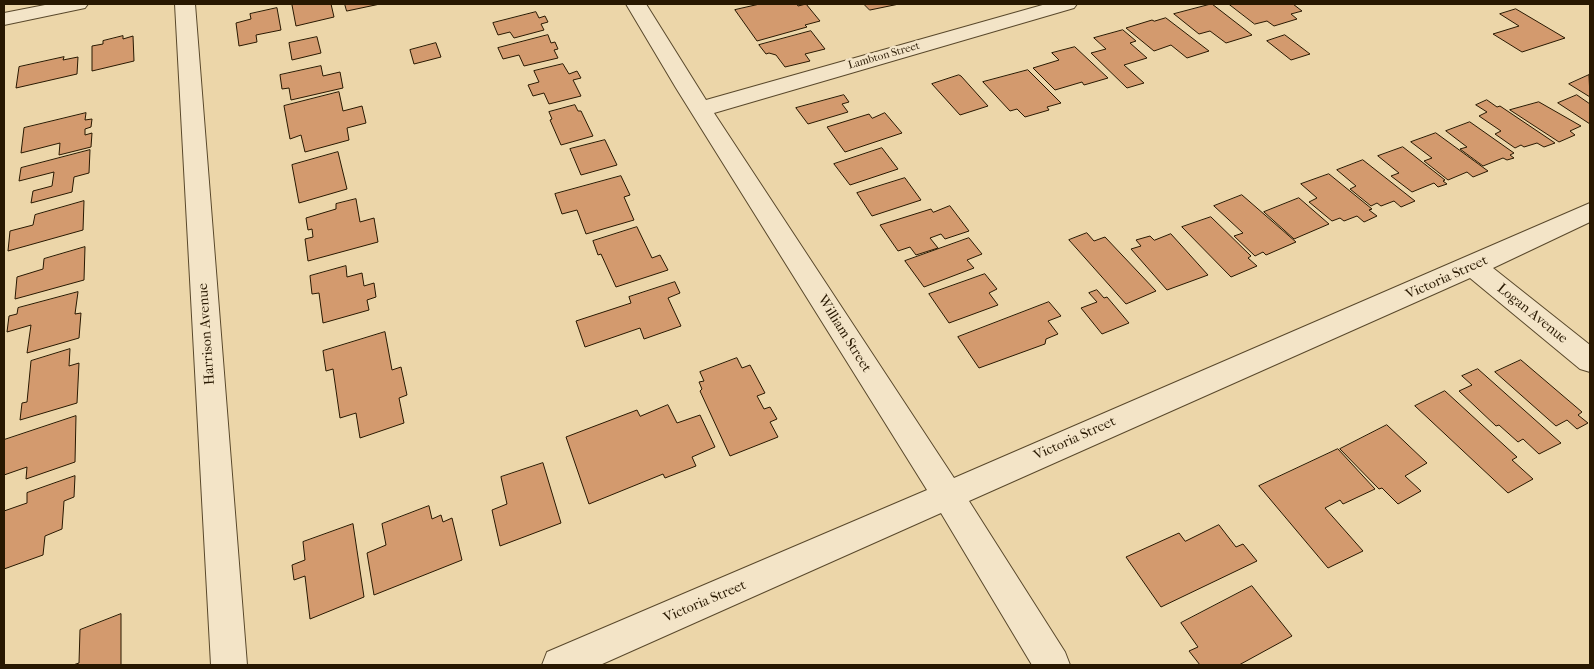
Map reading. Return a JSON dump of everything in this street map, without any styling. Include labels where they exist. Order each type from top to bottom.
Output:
[{"type":"street","points":[[4,20],[78,4]]},
{"type":"street","name":"Harrison Avenue","points":[[185,4],[229,665]]},
{"type":"street","name":"William Street","points":[[636,4],[948,496],[1052,665]]},
{"type":"street","name":"Lambton Street","points":[[701,109],[1068,4]]},
{"type":"street","name":"Victoria Street","points":[[560,665],[1473,266],[1590,212]]},
{"type":"street","name":"Logan Avenue","points":[[1473,266],[1590,362]]},
{"type":"building","points":[[331,4],[334,17],[296,26],[292,5]]},
{"type":"building","points":[[345,4],[380,4],[347,11]]},
{"type":"building","points":[[760,4],[797,4],[798,6],[806,4],[820,21],[805,25],[807,27],[757,41],[735,10]]},
{"type":"building","points":[[864,4],[899,4],[870,10]]},
{"type":"building","points":[[1212,4],[1252,35],[1226,43],[1210,31],[1199,34],[1174,14]]},
{"type":"building","points":[[1229,4],[1293,4],[1302,11],[1291,14],[1297,19],[1274,26],[1267,21],[1255,24]]},
{"type":"building","points":[[277,8],[281,30],[256,35],[257,42],[239,46],[236,23],[251,19],[250,14]]},
{"type":"building","points":[[1516,9],[1565,38],[1522,52],[1493,34],[1519,26],[1500,14]]},
{"type":"building","points":[[536,12],[539,18],[545,16],[548,22],[541,24],[544,30],[514,38],[510,32],[498,35],[493,23]]},
{"type":"building","points":[[1166,18],[1209,51],[1187,58],[1171,45],[1154,51],[1126,28]]},
{"type":"building","points":[[1123,30],[1136,41],[1130,43],[1147,58],[1124,65],[1144,83],[1127,88],[1091,53],[1106,49],[1094,38]]},
{"type":"building","points":[[811,31],[825,49],[805,54],[810,61],[785,67],[776,55],[766,54],[759,45]]},
{"type":"building","points":[[548,35],[551,43],[555,42],[558,49],[554,50],[558,58],[524,66],[519,55],[503,59],[498,48]]},
{"type":"building","points":[[1285,35],[1310,54],[1291,60],[1267,41]]},
{"type":"building","points":[[123,36],[123,39],[133,36],[134,61],[92,71],[92,46]]},
{"type":"building","points":[[317,37],[321,53],[292,60],[289,43]]},
{"type":"building","points":[[436,43],[441,57],[414,64],[410,50]]},
{"type":"building","points":[[1075,47],[1108,78],[1084,85],[1082,82],[1055,90],[1033,68],[1059,60],[1052,53]]},
{"type":"building","points":[[64,57],[63,60],[78,57],[77,74],[16,88],[19,67]]},
{"type":"building","points":[[563,64],[569,74],[577,71],[581,78],[573,80],[581,96],[549,104],[544,93],[533,96],[528,85],[539,82],[534,71]]},
{"type":"building","points":[[321,66],[323,76],[340,72],[343,88],[291,100],[289,88],[282,89],[280,75]]},
{"type":"building","points":[[1028,70],[1061,103],[1047,107],[1049,110],[1025,117],[1017,109],[1010,111],[983,82]]},
{"type":"building","points":[[959,75],[988,106],[960,115],[932,84]]},
{"type":"building","points":[[1589,75],[1590,97],[1569,84]]},
{"type":"building","points":[[339,92],[343,111],[362,106],[366,123],[347,128],[349,140],[305,152],[301,135],[290,139],[284,106]]},
{"type":"building","points":[[844,95],[849,102],[842,104],[848,112],[808,124],[796,108]]},
{"type":"building","points":[[1577,95],[1590,104],[1590,124],[1558,103]]},
{"type":"building","points":[[1487,100],[1497,107],[1500,106],[1555,143],[1544,147],[1537,143],[1524,147],[1521,145],[1515,148],[1495,134],[1501,131],[1479,116],[1487,112],[1476,105]]},
{"type":"building","points":[[1539,102],[1581,126],[1570,131],[1575,135],[1559,142],[1510,110]]},
{"type":"building","points":[[575,105],[578,111],[581,111],[593,136],[561,145],[550,120],[552,119],[549,112]]},
{"type":"building","points":[[86,113],[85,120],[92,119],[91,127],[85,129],[85,135],[92,133],[91,147],[59,155],[60,143],[21,153],[24,128]]},
{"type":"building","points":[[885,113],[902,133],[845,152],[827,127],[869,114],[872,118]]},
{"type":"building","points":[[1470,122],[1514,153],[1510,155],[1514,158],[1507,160],[1503,158],[1483,166],[1460,149],[1467,147],[1446,131]]},
{"type":"building","points":[[1436,133],[1488,171],[1473,177],[1467,172],[1448,180],[1424,161],[1432,158],[1411,142]]},
{"type":"building","points":[[605,140],[617,165],[581,175],[570,149]]},
{"type":"building","points":[[1403,147],[1445,180],[1443,181],[1447,184],[1438,187],[1434,183],[1412,192],[1391,176],[1399,173],[1378,156]]},
{"type":"building","points":[[882,148],[898,169],[850,185],[834,164]]},
{"type":"building","points":[[90,150],[89,173],[74,177],[72,192],[31,203],[33,191],[52,186],[54,172],[19,181],[21,168]]},
{"type":"building","points":[[338,152],[347,189],[299,203],[292,165]]},
{"type":"building","points":[[1363,160],[1415,201],[1401,207],[1394,201],[1381,206],[1377,203],[1371,206],[1350,189],[1356,186],[1337,170]]},
{"type":"building","points":[[1329,174],[1372,209],[1369,210],[1377,216],[1364,222],[1357,216],[1344,221],[1340,218],[1332,221],[1309,202],[1317,198],[1301,184]]},
{"type":"building","points":[[621,176],[630,195],[624,197],[634,220],[586,234],[577,210],[562,214],[555,194]]},
{"type":"building","points":[[905,178],[921,200],[872,216],[857,193]]},
{"type":"building","points":[[1242,195],[1296,242],[1266,255],[1263,252],[1255,256],[1234,236],[1243,233],[1214,206]]},
{"type":"building","points":[[1299,198],[1329,224],[1294,239],[1264,212]]},
{"type":"building","points":[[356,199],[360,222],[374,218],[378,242],[308,261],[305,239],[313,237],[312,229],[308,230],[306,218],[336,209],[336,204]]},
{"type":"building","points":[[84,201],[83,230],[8,251],[10,231],[33,225],[35,215]]},
{"type":"building","points":[[950,206],[969,231],[945,239],[941,234],[930,238],[938,248],[916,255],[910,247],[898,251],[880,225],[931,209],[933,212]]},
{"type":"building","points":[[1211,217],[1251,256],[1248,258],[1257,266],[1231,277],[1182,227]]},
{"type":"building","points":[[637,227],[652,258],[660,255],[668,270],[616,287],[601,254],[598,255],[593,241]]},
{"type":"building","points":[[1087,233],[1094,241],[1105,237],[1156,291],[1126,304],[1069,240]]},
{"type":"building","points":[[1171,234],[1208,275],[1167,290],[1131,249],[1141,246],[1136,240],[1150,236],[1154,240]]},
{"type":"building","points":[[969,238],[982,254],[967,260],[974,268],[924,287],[905,261]]},
{"type":"building","points":[[85,247],[84,280],[15,299],[17,277],[43,269],[44,259]]},
{"type":"building","points":[[346,266],[347,277],[362,273],[364,286],[374,283],[376,297],[367,300],[369,310],[323,323],[319,293],[312,294],[310,276]]},
{"type":"building","points":[[985,274],[997,289],[989,293],[998,305],[949,323],[929,294]]},
{"type":"building","points":[[675,282],[680,293],[668,298],[681,326],[644,339],[640,328],[585,347],[576,321],[631,303],[629,297]]},
{"type":"building","points":[[1097,290],[1104,298],[1107,297],[1129,323],[1102,334],[1081,308],[1097,302],[1089,293]]},
{"type":"building","points":[[78,292],[75,314],[81,313],[79,338],[27,353],[31,325],[7,332],[9,316],[17,314],[18,308]]},
{"type":"building","points":[[1049,302],[1061,316],[1048,321],[1058,334],[1046,339],[1045,344],[979,368],[958,337]]},
{"type":"building","points":[[385,332],[392,370],[401,367],[407,395],[399,398],[404,423],[360,438],[356,413],[340,418],[333,369],[326,371],[323,351]]},
{"type":"building","points":[[70,349],[69,366],[79,363],[77,403],[20,420],[22,403],[27,402],[31,361]]},
{"type":"building","points":[[737,358],[742,368],[750,365],[765,393],[757,396],[764,409],[770,407],[777,419],[770,422],[778,437],[730,456],[700,391],[702,389],[699,382],[704,381],[700,372]]},
{"type":"building","points":[[1521,360],[1582,412],[1578,415],[1588,423],[1577,429],[1567,420],[1556,426],[1495,372]]},
{"type":"building","points":[[1478,369],[1561,443],[1539,454],[1523,439],[1518,442],[1499,425],[1496,426],[1459,391],[1472,385],[1462,376]]},
{"type":"building","points":[[1445,391],[1517,457],[1512,460],[1533,479],[1508,493],[1415,406]]},
{"type":"building","points":[[668,405],[677,423],[700,415],[715,447],[692,457],[696,466],[665,478],[663,474],[589,504],[566,437],[637,410],[640,416]]},
{"type":"building","points":[[76,416],[75,462],[26,479],[27,467],[4,475],[4,440]]},
{"type":"building","points":[[1387,425],[1427,463],[1405,476],[1421,491],[1398,504],[1382,488],[1379,489],[1340,449]]},
{"type":"building","points":[[1338,449],[1375,489],[1343,504],[1340,500],[1325,508],[1363,551],[1328,568],[1259,486]]},
{"type":"building","points":[[543,463],[561,523],[500,546],[492,510],[507,504],[501,477]]},
{"type":"building","points":[[75,476],[74,497],[64,501],[62,529],[45,536],[43,555],[4,569],[4,511],[27,503],[27,493]]},
{"type":"building","points":[[429,506],[432,519],[441,515],[443,522],[452,518],[462,560],[374,595],[367,553],[386,545],[382,524]]},
{"type":"building","points":[[353,524],[364,597],[310,619],[305,576],[294,580],[292,565],[305,560],[303,542]]},
{"type":"building","points":[[1219,525],[1236,547],[1243,544],[1257,561],[1161,607],[1126,557],[1179,533],[1185,541]]},
{"type":"building","points":[[1252,586],[1292,636],[1239,665],[1200,665],[1189,651],[1198,647],[1181,623]]},
{"type":"building","points":[[121,614],[121,665],[73,665],[79,663],[80,630]]}]
